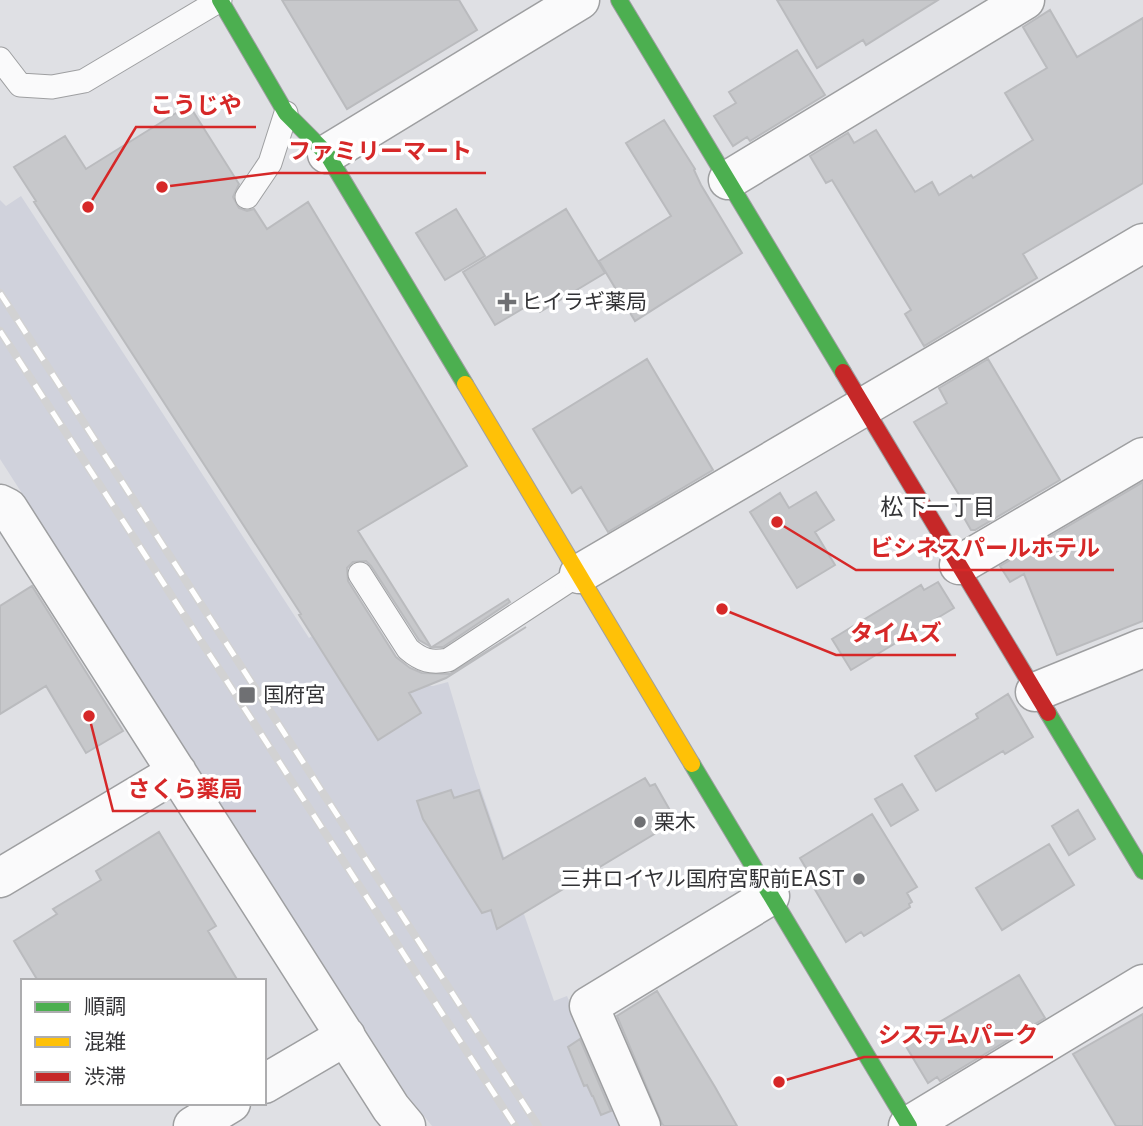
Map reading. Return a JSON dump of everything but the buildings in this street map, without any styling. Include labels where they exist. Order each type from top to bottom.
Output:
[{"type":"street","points":[[220,0],[286,113],[327,154],[909,1126],[1143,984]]},
{"type":"street","points":[[327,154],[580,0]]},
{"type":"street","points":[[619,0],[1143,872]]},
{"type":"street","points":[[728,180],[1025,0]]},
{"type":"street","points":[[579,575],[1143,243]]},
{"type":"street","points":[[959,565],[1143,457]]},
{"type":"street","points":[[0,504],[8,508],[391,1108],[406,1126]]},
{"type":"street","points":[[1035,692],[1143,648]]},
{"type":"street","points":[[0,878],[177,772]]},
{"type":"street","points":[[641,1126],[589,1006],[771,895]]},
{"type":"street","points":[[266,1083],[346,1036]]},
{"type":"street","points":[[193,1126],[228,1105]]},
{"type":"lane","points":[[0,59],[20,85],[51,87],[83,81],[220,0]]},
{"type":"lane","points":[[247,197],[270,163],[286,113]]},
{"type":"lane","points":[[360,573],[408,649],[433,663],[448,660],[579,575]]},
{"type":"shaded area","points":[[21,196],[309,638],[356,608],[398,674],[421,685],[433,686],[448,682],[475,772],[554,1001],[567,996],[622,1126],[432,1126],[407,1095],[0,459],[0,200],[6,206]]},
{"type":"railway","points":[[0,293],[538,1126]]},
{"type":"railway","points":[[0,331],[515,1126]]},
{"type":"traffic: fast","points":[[220,0],[286,113],[327,154],[465,384]]},
{"type":"traffic: fast","points":[[619,0],[843,372]]},
{"type":"traffic: fast","points":[[1048,713],[1143,871]]},
{"type":"traffic: fast","points":[[692,764],[909,1126]]},
{"type":"traffic: slow","points":[[465,384],[692,764]]},
{"type":"traffic: jam","points":[[843,372],[1048,713]]},
{"type":"place","name":"ファミリーマート","points":[[162,187]]},
{"type":"place","name":"こうじや","points":[[88,207]]},
{"type":"place","name":"ヒイラギ薬局","points":[[507,302]]},
{"type":"place","name":"ビシネスパールホテル","points":[[777,522]]},
{"type":"place","name":"タイムズ","points":[[722,609]]},
{"type":"place","name":"国府宮","points":[[247,695]]},
{"type":"place","name":"さくら薬局","points":[[89,716]]},
{"type":"place","name":"栗木","points":[[640,822]]},
{"type":"place","name":"三井ロイヤル国府宮駅前EAST","points":[[859,879]]},
{"type":"place","name":"システムパーク","points":[[779,1082]]},
{"type":"district","name":"松下一丁目","points":[[938,507]]}]
